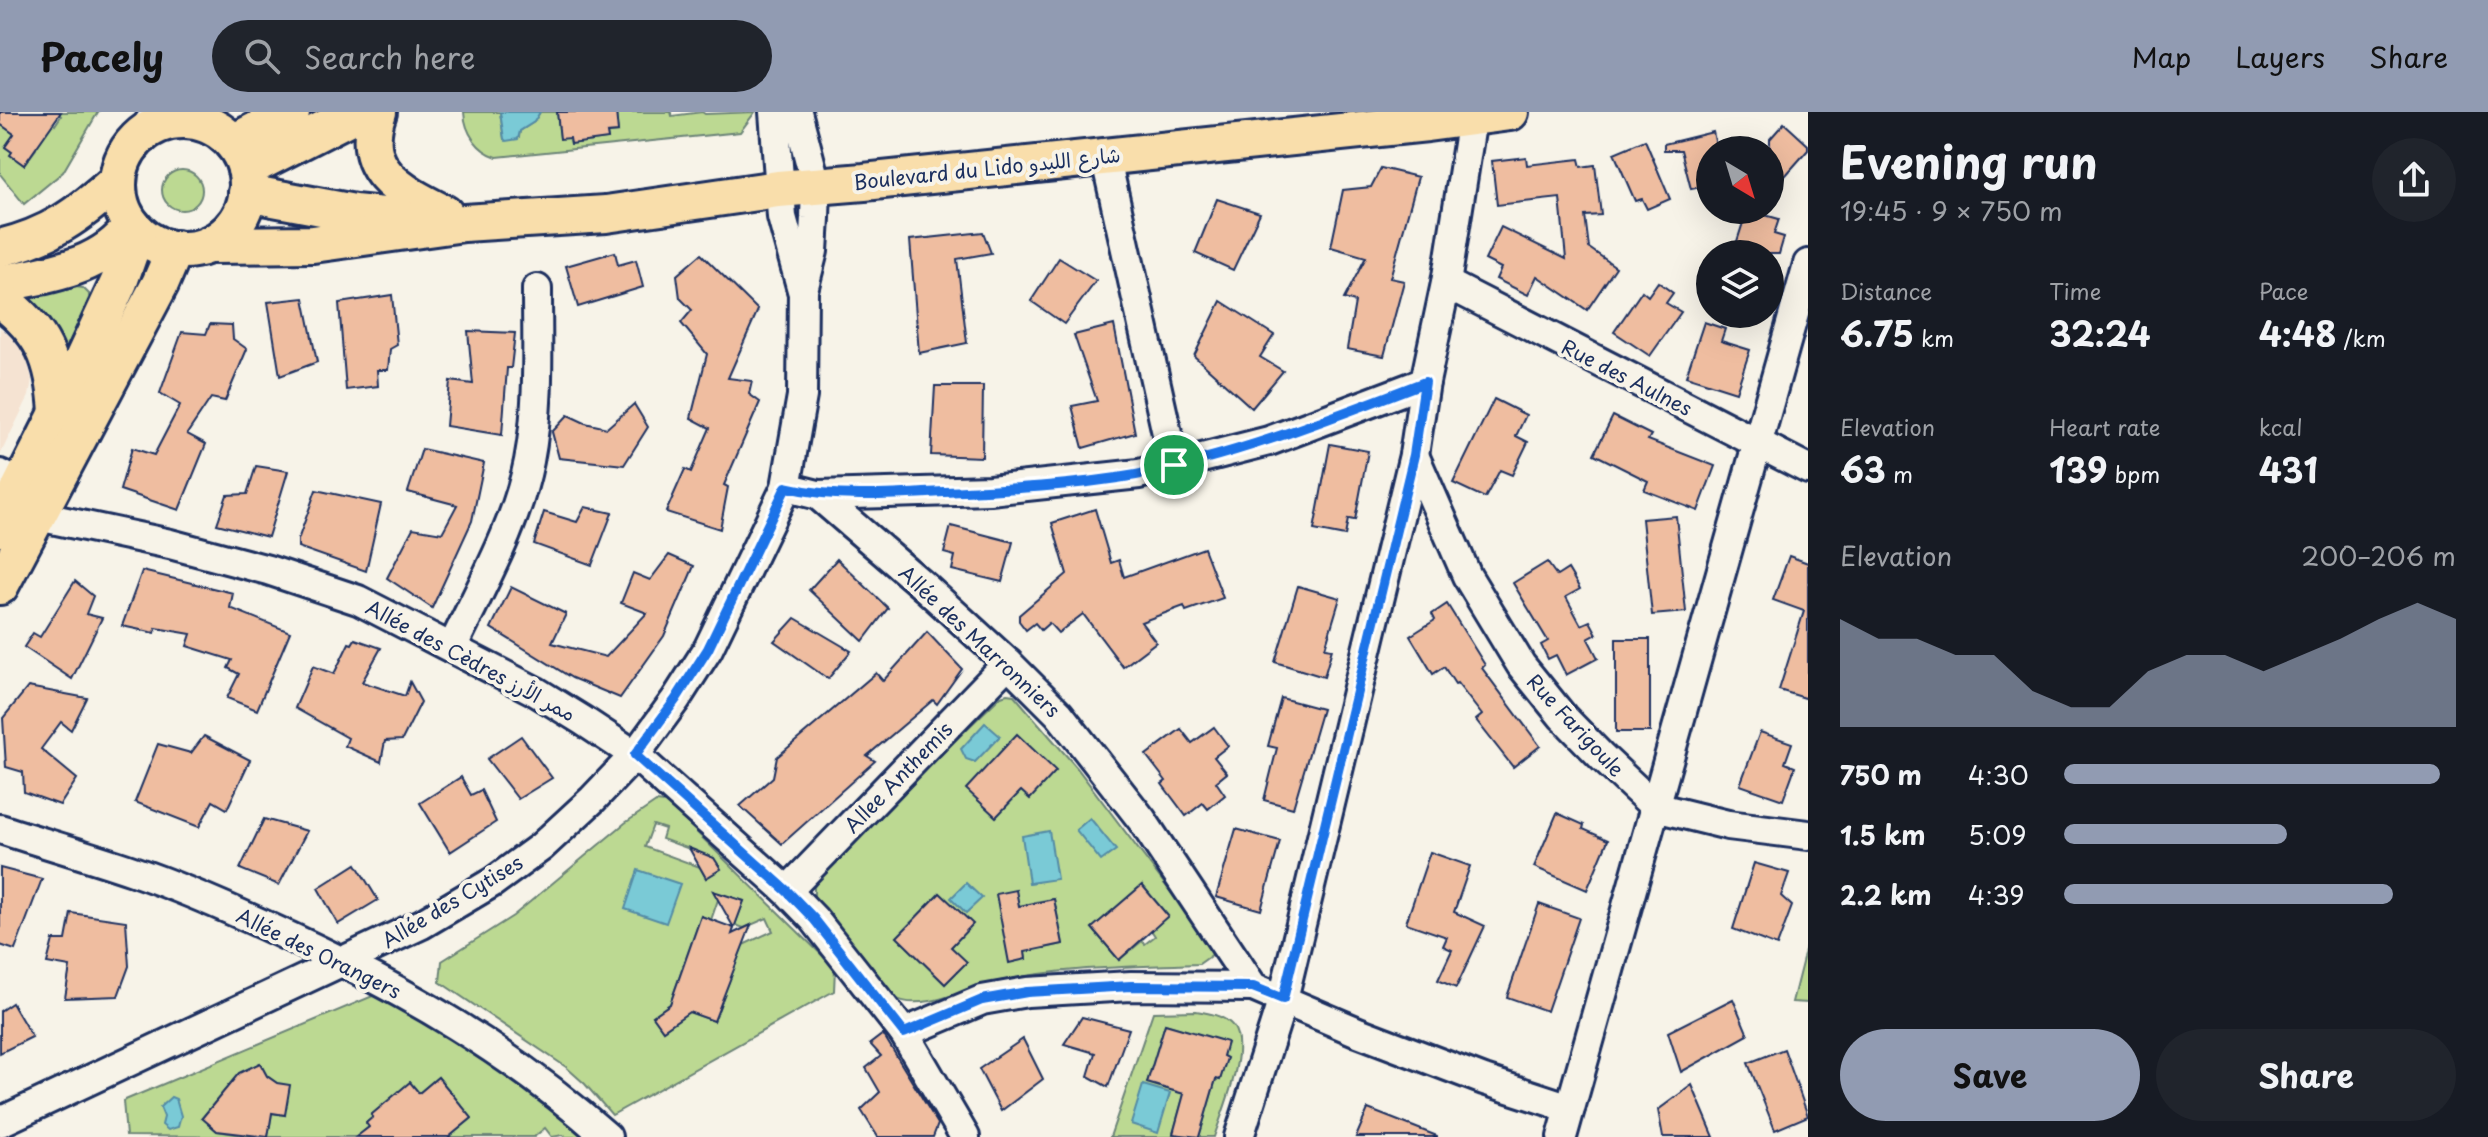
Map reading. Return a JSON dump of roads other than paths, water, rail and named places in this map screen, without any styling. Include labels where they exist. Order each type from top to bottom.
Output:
[{"type":"main road","points":[[237,150],[291,112]]},
{"type":"main road","points":[[237,150],[358,112]]},
{"type":"main road","points":[[378,112],[374,123],[375,156],[385,178],[415,199],[464,223]]},
{"type":"main road","name":"Boulevard du Lido شارع الليدو","points":[[191,247],[313,244],[464,223],[606,214],[778,189],[1510,112]]},
{"type":"main road","points":[[167,119],[204,123],[237,150],[243,210],[234,225],[222,236],[191,247],[155,244],[135,229],[123,210],[117,181],[121,162],[130,146],[167,119]]},
{"type":"main road","name":"Boulevard du Lido شارع الليدو","points":[[237,150],[354,213],[464,223]]},
{"type":"main road","points":[[0,248],[48,233],[92,204],[117,181]]},
{"type":"main road","points":[[0,284],[56,273],[87,263],[135,229]]},
{"type":"main road","points":[[0,528],[119,282],[135,229]]},
{"type":"main road","points":[[0,586],[20,492],[160,284],[191,247]]},
{"type":"main road","points":[[0,299],[27,321],[46,349],[54,372],[58,413]]},
{"type":"street","name":"Allée des Cytises","points":[[774,112],[782,217],[803,290]]},
{"type":"street","name":"Allée des Cytises","points":[[0,1122],[422,924],[493,882],[551,837],[635,755],[708,649],[786,487],[802,396],[803,290],[813,251],[816,185],[797,112]]},
{"type":"street","points":[[1239,1137],[1283,999],[1414,455],[1473,114]]},
{"type":"street","points":[[1105,155],[1174,465]]},
{"type":"street","points":[[1562,1137],[1808,264]]},
{"type":"street","name":"Rue des Aulnes","points":[[1446,283],[1808,469]]},
{"type":"street","points":[[452,648],[501,545],[529,464],[537,401],[537,289]]},
{"type":"street","points":[[818,495],[1005,489],[1111,478],[1269,441],[1425,382]]},
{"type":"street","name":"Rue Farigoule","points":[[1414,455],[1467,576],[1521,665],[1563,717],[1655,807]]},
{"type":"street","name":"Allée des Marronniers","points":[[786,487],[818,495],[1008,663],[1059,714],[1151,832],[1253,987]]},
{"type":"street","name":"Allée des Cèdres ممر الأرز","points":[[20,492],[170,544],[268,570],[358,600],[535,691],[635,755],[787,891],[814,919],[904,1033],[965,1137]]},
{"type":"street","name":"Allee Anthemis","points":[[787,891],[1008,663]]},
{"type":"street","points":[[1655,807],[1728,825],[1808,835]]},
{"type":"street","name":"Allée des Orangers","points":[[0,829],[135,871],[345,962],[452,1020],[499,1051],[607,1137]]},
{"type":"street","points":[[904,1033],[982,1000],[1027,992],[1131,986],[1253,987],[1397,1047],[1570,1108]]},
{"type":"water","points":[[500,112],[540,112],[534,122],[520,131],[518,139],[506,141]]},
{"type":"water","points":[[985,723],[1000,736],[975,762],[966,759],[961,749]]},
{"type":"water","points":[[1090,818],[1116,850],[1101,861],[1076,830]]},
{"type":"water","points":[[1049,831],[1057,879],[1029,883],[1022,836]]},
{"type":"water","points":[[638,870],[680,884],[666,923],[625,909]]},
{"type":"water","points":[[966,883],[982,898],[966,913],[951,898]]},
{"type":"water","points":[[1143,1085],[1170,1093],[1158,1133],[1131,1124]]},
{"type":"water","points":[[171,1097],[176,1099],[181,1116],[178,1127],[168,1130],[162,1125],[164,1117],[160,1107]]}]
